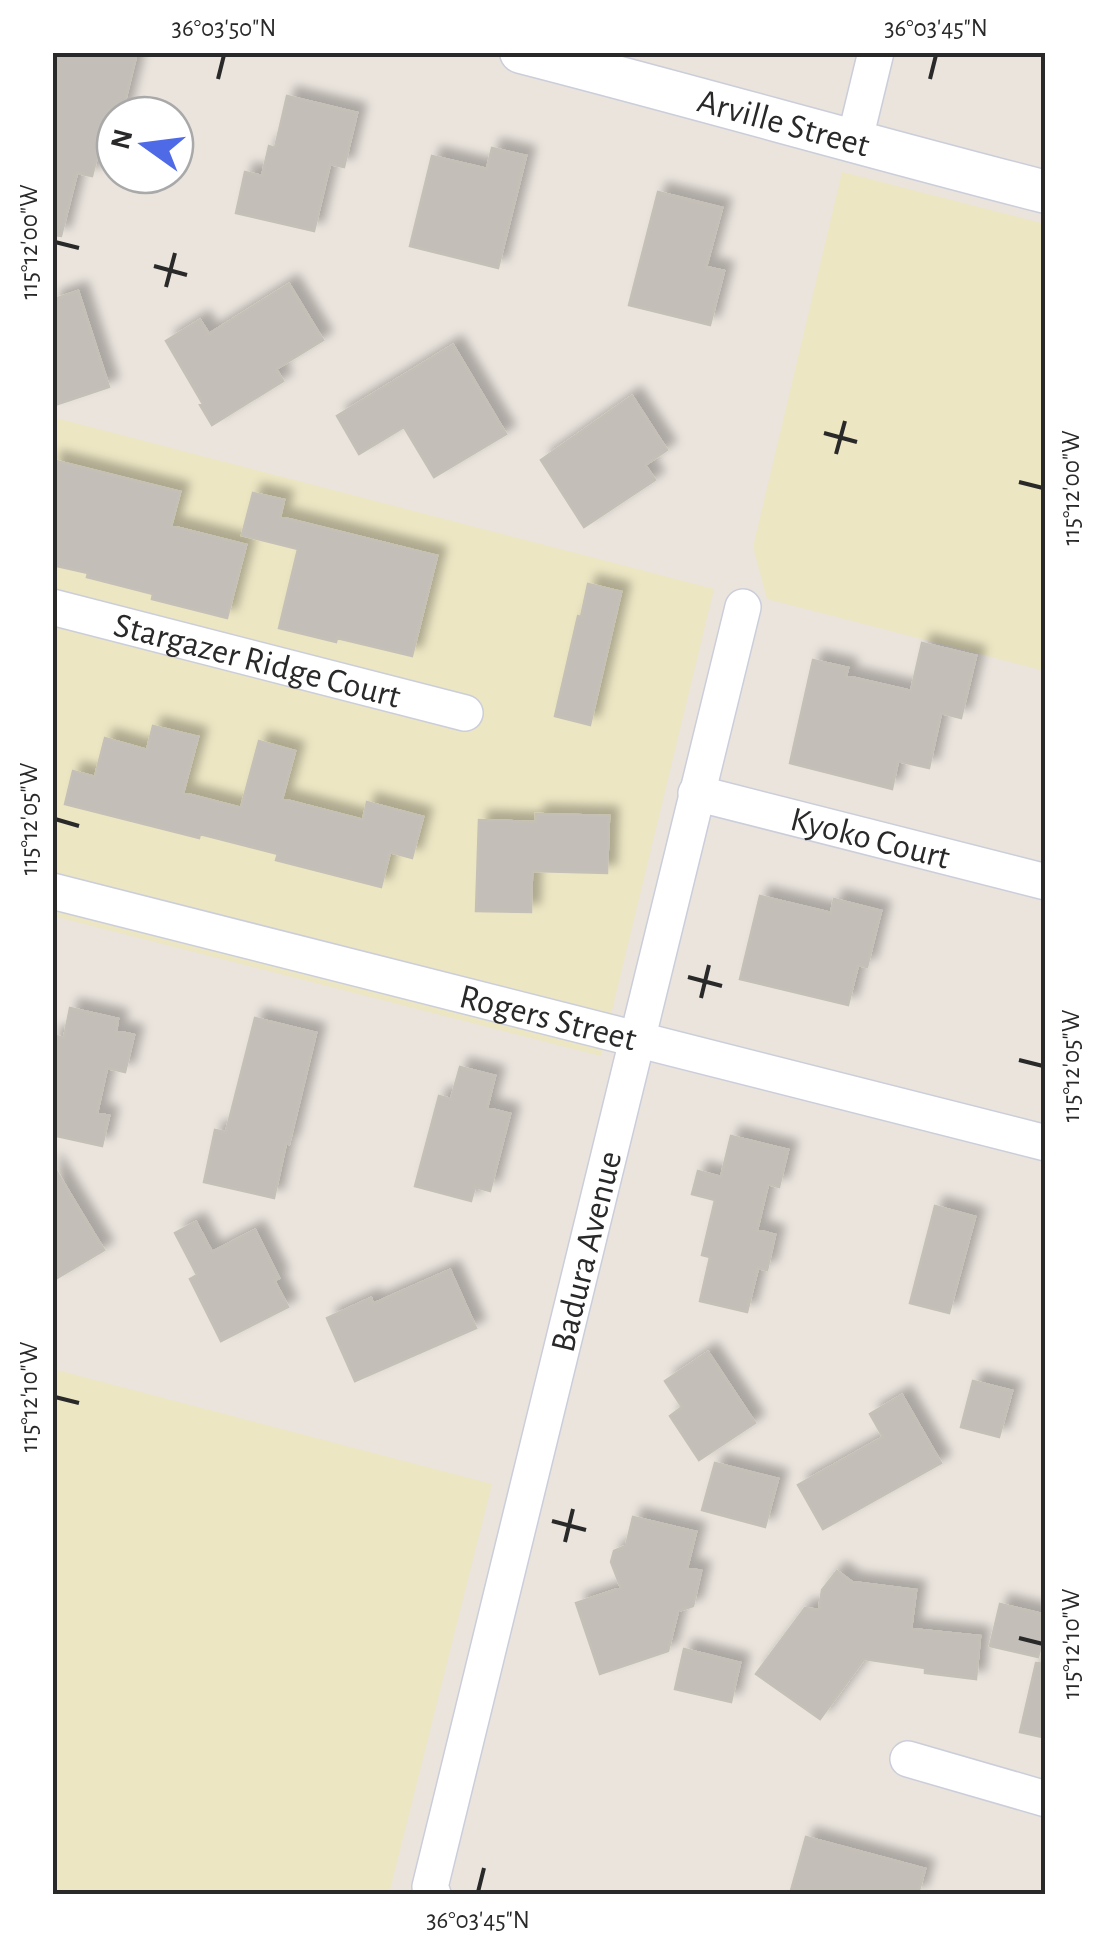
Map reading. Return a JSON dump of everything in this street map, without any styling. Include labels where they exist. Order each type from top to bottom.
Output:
[{"type":"street","name":"Arville Street","points":[[521,52],[1046,192]]},
{"type":"street","points":[[854,143],[876,52]]},
{"type":"street","name":"Stargazer Ridge Court","points":[[52,608],[466,713]]},
{"type":"street","name":"Badura Avenue","points":[[433,1894],[430,1886],[743,608]]},
{"type":"street","name":"Kyoko Court","points":[[696,793],[1046,882]]},
{"type":"street","name":"Rogers Street","points":[[52,891],[1046,1142]]},
{"type":"street","points":[[908,1759],[1046,1800]]},
{"type":"sand","points":[[842,172],[1045,224],[1045,671],[767,599],[753,547]]},
{"type":"sand","points":[[52,417],[714,589],[601,1056],[53,916]]},
{"type":"sand","points":[[53,1369],[492,1484],[389,1894],[53,1894]]},
{"type":"building","points":[[52,52],[124,52],[136,56],[126,95],[95,95],[92,176],[77,173],[61,236],[52,235]]},
{"type":"building","points":[[287,96],[357,113],[344,167],[330,164],[314,231],[236,213],[245,172],[262,176],[269,146],[275,148]]},
{"type":"building","points":[[492,148],[526,156],[498,268],[410,246],[432,156],[487,169]]},
{"type":"building","points":[[658,192],[722,208],[706,267],[724,271],[710,325],[629,305]]},
{"type":"building","points":[[289,284],[323,340],[276,369],[283,381],[212,425],[166,341],[200,320],[209,334]]},
{"type":"building","points":[[78,291],[109,387],[52,406],[52,300]]},
{"type":"building","points":[[453,345],[506,434],[434,477],[404,427],[359,454],[337,416]]},
{"type":"building","points":[[632,396],[667,450],[645,465],[655,480],[584,527],[541,460]]},
{"type":"building","points":[[52,460],[180,492],[171,526],[246,545],[227,618],[152,599],[153,594],[52,565]]},
{"type":"building","points":[[253,493],[284,500],[280,517],[437,556],[412,656],[279,628],[298,549],[242,535]]},
{"type":"building","points":[[588,584],[621,592],[590,725],[555,716]]},
{"type":"building","points":[[922,643],[976,656],[961,718],[941,713],[929,768],[898,761],[892,789],[790,763],[813,660],[848,668],[846,676],[911,691]]},
{"type":"building","points":[[153,726],[198,737],[183,793],[241,808],[259,741],[295,751],[282,799],[363,820],[367,802],[423,817],[412,858],[390,852],[381,887],[276,860],[278,854],[65,804],[73,771],[95,777],[105,738],[147,750]]},
{"type":"building","points":[[536,814],[609,816],[607,873],[532,871],[531,912],[476,911],[479,820],[536,822]]},
{"type":"building","points":[[760,896],[831,913],[834,899],[881,911],[867,967],[858,965],[848,1005],[740,979]]},
{"type":"building","points":[[70,1008],[118,1019],[116,1031],[134,1035],[125,1072],[107,1068],[97,1113],[109,1116],[102,1146],[52,1135],[52,1035],[64,1038]]},
{"type":"building","points":[[255,1018],[316,1033],[274,1198],[204,1182],[215,1130],[226,1132]]},
{"type":"building","points":[[460,1067],[495,1076],[487,1108],[510,1114],[490,1191],[475,1187],[471,1201],[415,1186],[439,1096],[451,1099]]},
{"type":"building","points":[[731,1136],[788,1150],[779,1187],[768,1184],[757,1230],[775,1235],[767,1270],[758,1268],[747,1312],[700,1301],[710,1257],[702,1255],[715,1200],[692,1194],[698,1171],[721,1177]]},
{"type":"building","points":[[52,1164],[104,1250],[52,1281]]},
{"type":"building","points":[[935,1206],[975,1217],[949,1313],[910,1303]]},
{"type":"building","points":[[196,1222],[212,1252],[255,1230],[279,1278],[274,1280],[288,1307],[221,1341],[190,1279],[197,1275],[175,1233]]},
{"type":"building","points":[[450,1270],[476,1328],[355,1381],[327,1318],[371,1298],[373,1304]]},
{"type":"building","points":[[708,1352],[755,1423],[699,1460],[670,1416],[682,1407],[665,1381]]},
{"type":"building","points":[[973,1381],[1012,1391],[999,1437],[961,1427]]},
{"type":"building","points":[[902,1395],[941,1463],[823,1529],[798,1485],[883,1437],[870,1414]]},
{"type":"building","points":[[715,1463],[778,1479],[765,1527],[702,1510]]},
{"type":"building","points":[[633,1517],[696,1532],[687,1568],[701,1571],[693,1606],[678,1611],[668,1651],[600,1674],[576,1603],[621,1588],[611,1562],[614,1551],[626,1546]]},
{"type":"building","points":[[837,1571],[852,1582],[916,1590],[911,1629],[980,1636],[976,1679],[925,1673],[925,1668],[864,1659],[820,1719],[756,1674],[805,1608],[819,1610],[822,1590]]},
{"type":"building","points":[[1000,1604],[1046,1615],[1038,1657],[990,1646]]},
{"type":"building","points":[[684,1649],[740,1663],[731,1702],[675,1689]]},
{"type":"building","points":[[1036,1663],[1046,1664],[1046,1738],[1020,1732]]},
{"type":"building","points":[[806,1837],[925,1869],[918,1894],[790,1894]]}]
